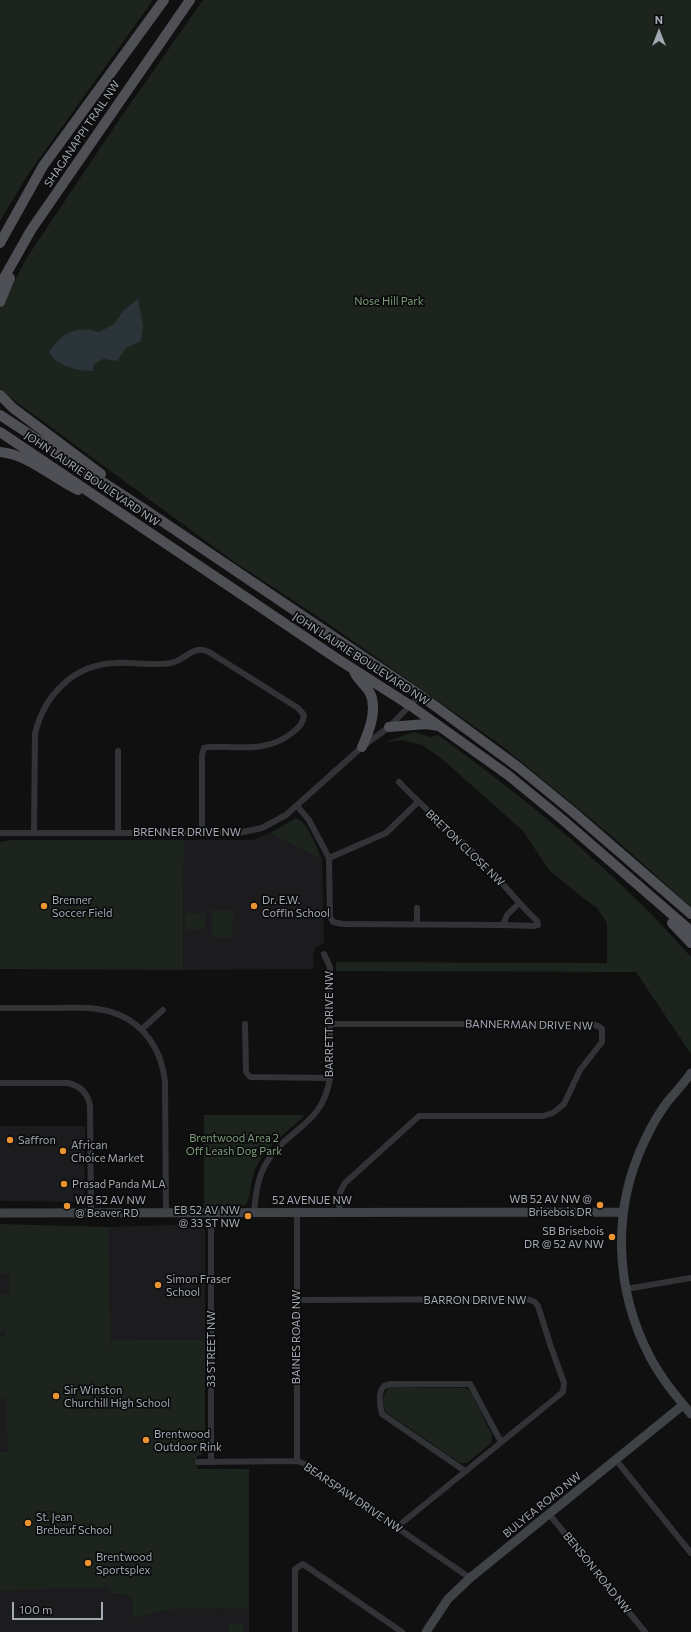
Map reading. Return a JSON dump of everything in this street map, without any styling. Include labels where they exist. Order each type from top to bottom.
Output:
[{"type":"main road","name":"SHAGANAPPI TRAIL NW","points":[[0,243],[43,166],[164,0]]},
{"type":"main road","name":"SHAGANAPPI TRAIL NW","points":[[0,285],[31,230],[190,0]]},
{"type":"main road","points":[[0,302],[14,268],[19,250]]},
{"type":"main road","points":[[0,395],[13,408],[83,459],[144,509]]},
{"type":"main road","name":"JOHN LAURIE BOULEVARD NW","points":[[0,415],[144,509],[420,695],[518,768],[573,812],[691,914]]},
{"type":"main road","name":"JOHN LAURIE BOULEVARD NW","points":[[0,432],[411,706],[508,775],[563,820],[691,932]]},
{"type":"main road","points":[[0,452],[23,458],[66,484],[103,501]]},
{"type":"main road","points":[[352,667],[356,677],[370,693],[373,705],[372,720],[362,748]]},
{"type":"main road","points":[[389,726],[426,724],[439,726]]},
{"type":"main road","points":[[644,891],[691,943]]},
{"type":"street","points":[[34,832],[35,734],[40,718],[51,697],[57,690],[74,675],[94,667],[114,663],[172,662],[196,649],[201,648],[298,708],[304,715],[301,725],[282,740],[272,745],[254,748],[204,748],[202,755],[202,832]]},
{"type":"street","name":"BRENNER DRIVE NW","points":[[0,832],[238,833],[252,831],[273,823],[286,815],[389,726],[411,706],[420,695]]},
{"type":"street","points":[[118,751],[118,832]]},
{"type":"street","points":[[399,782],[418,802]]},
{"type":"street","name":"BRETON CLOSE NW","points":[[297,806],[309,820],[329,858],[330,917],[333,922],[343,924],[538,925],[537,921],[483,862],[418,802],[386,833],[329,858]]},
{"type":"street","points":[[503,924],[508,915],[519,903]]},
{"type":"street","points":[[417,908],[417,924]]},
{"type":"street","name":"BARRETT DRIVE NW","points":[[254,1212],[258,1182],[264,1167],[277,1150],[317,1112],[327,1092],[330,1078],[330,967],[324,954]]},
{"type":"street","points":[[0,1008],[100,1009],[121,1016],[142,1029],[159,1056],[164,1069],[166,1212]]},
{"type":"street","points":[[142,1029],[163,1010]]},
{"type":"street","points":[[245,1024],[246,1072],[250,1077],[330,1078]]},
{"type":"street","name":"BANNERMAN DRIVE NW","points":[[330,1024],[591,1024],[602,1029],[603,1036],[602,1042],[580,1070],[564,1104],[558,1110],[549,1115],[543,1116],[418,1116],[345,1183],[340,1192],[339,1212]]},
{"type":"street","points":[[689,1077],[667,1103],[644,1141],[629,1183],[623,1212],[621,1249],[626,1289],[638,1330],[651,1359],[664,1380],[691,1414]]},
{"type":"street","points":[[0,1083],[68,1083],[77,1086],[85,1093],[90,1106],[90,1213]]},
{"type":"street","name":"33 STREET NW","points":[[211,1212],[211,1462]]},
{"type":"street","name":"BAINES ROAD NW","points":[[297,1212],[297,1461]]},
{"type":"street","name":"52 AVENUE NW","points":[[0,1213],[623,1212]]},
{"type":"street","points":[[626,1289],[691,1278]]},
{"type":"street","name":"BARRON DRIVE NW","points":[[296,1300],[527,1299],[535,1302],[538,1306],[565,1387],[561,1395],[397,1527]]},
{"type":"street","points":[[465,1471],[382,1414],[380,1408],[380,1391],[384,1386],[391,1384],[470,1384],[501,1442]]},
{"type":"street","name":"BULYEA ROAD NW","points":[[426,1632],[448,1599],[470,1578],[683,1405]]},
{"type":"street","points":[[616,1460],[691,1553]]},
{"type":"street","name":"BEARSPAW DRIVE NW","points":[[198,1462],[297,1461],[305,1464],[316,1470],[470,1578]]},
{"type":"street","name":"BENSON ROAD NW","points":[[550,1514],[645,1632]]},
{"type":"street","points":[[295,1632],[295,1569],[303,1564],[402,1632]]},
{"type":"shaded area","points":[[138,299],[143,326],[141,341],[126,348],[117,361],[103,359],[94,364],[93,371],[68,367],[52,357],[49,352],[64,335],[76,330],[90,330],[99,332],[114,324],[124,310]]},
{"type":"shaded area","name":"Dr. E.W. Coffin School","points":[[270,833],[322,860],[324,943],[316,947],[313,954],[314,969],[183,970],[184,840],[253,840]]},
{"type":"shaded area","points":[[0,1126],[85,1126],[84,1199],[81,1202],[0,1201]]},
{"type":"shaded area","name":"Sir Winston Churchill High School","points":[[202,1224],[205,1230],[205,1340],[111,1339],[111,1453],[0,1452],[0,1227],[109,1227]]},
{"type":"shaded area","points":[[0,1459],[56,1588],[108,1588],[113,1594],[129,1595],[133,1599],[132,1619],[172,1609],[249,1608],[249,1632],[0,1632]]},
{"type":"green space","points":[[0,0],[153,0],[29,173],[0,221]]},
{"type":"green space","name":"Nose Hill Park","points":[[203,0],[691,0],[691,907],[613,837],[502,746],[323,620],[233,561],[3,392],[0,388],[0,309],[26,259],[121,117]]},
{"type":"green space","points":[[414,732],[431,737],[438,735],[539,812],[633,896],[691,957],[691,1054],[636,972],[336,971],[336,962],[607,963],[607,923],[597,908],[549,870],[523,831],[441,758],[422,745],[402,740],[383,743]]},
{"type":"green space","points":[[296,818],[300,820],[308,830],[315,842],[322,860],[270,833]]},
{"type":"green space","points":[[11,840],[184,840],[183,970],[0,969],[0,842]]},
{"type":"green space","points":[[212,910],[233,911],[232,937],[212,937]]},
{"type":"green space","points":[[185,913],[206,913],[205,929],[185,929]]},
{"type":"green space","name":"Brentwood Area 2 Off Leash Dog Park","points":[[204,1115],[304,1115],[274,1143],[262,1157],[253,1177],[247,1203],[243,1206],[204,1207]]},
{"type":"green space","points":[[0,1224],[109,1227],[110,1352],[111,1339],[205,1340],[205,1450],[201,1455],[197,1456],[197,1469],[249,1469],[249,1608],[172,1609],[132,1619],[133,1599],[128,1595],[113,1594],[108,1588],[0,1590],[0,1452],[8,1452],[6,1399],[0,1398],[0,1336],[6,1336],[6,1332],[0,1332],[0,1295],[10,1294],[10,1274],[0,1273]]},
{"type":"green space","points":[[392,1387],[466,1388],[470,1391],[492,1435],[491,1443],[467,1463],[460,1463],[386,1412],[383,1403],[384,1397],[386,1391]]},
{"type":"green space","points":[[229,1624],[243,1624],[243,1632],[229,1632]]},
{"type":"place","name":"Brenner Soccer Field","points":[[44,906]]},
{"type":"place","name":"Dr. E.W. Coffin School","points":[[254,906]]},
{"type":"place","name":"Saffron","points":[[10,1140]]},
{"type":"place","name":"African Choice Market","points":[[63,1151]]},
{"type":"place","name":"Prasad Panda MLA","points":[[64,1184]]},
{"type":"place","name":"WB 52 AV NW @ Brisebois DR","points":[[600,1205]]},
{"type":"place","name":"WB 52 AV NW @ Beaver RD","points":[[67,1206]]},
{"type":"place","name":"EB 52 AV NW @ 33 ST NW","points":[[248,1216]]},
{"type":"place","name":"SB Brisebois DR @ 52 AV NW","points":[[612,1237]]},
{"type":"place","name":"Simon Fraser School","points":[[158,1285]]},
{"type":"place","name":"Sir Winston Churchill High School","points":[[56,1396]]},
{"type":"place","name":"Brentwood Outdoor Rink","points":[[146,1440]]},
{"type":"place","name":"St. Jean Brebeuf School","points":[[28,1523]]},
{"type":"place","name":"Brentwood Sportsplex","points":[[88,1563]]}]
